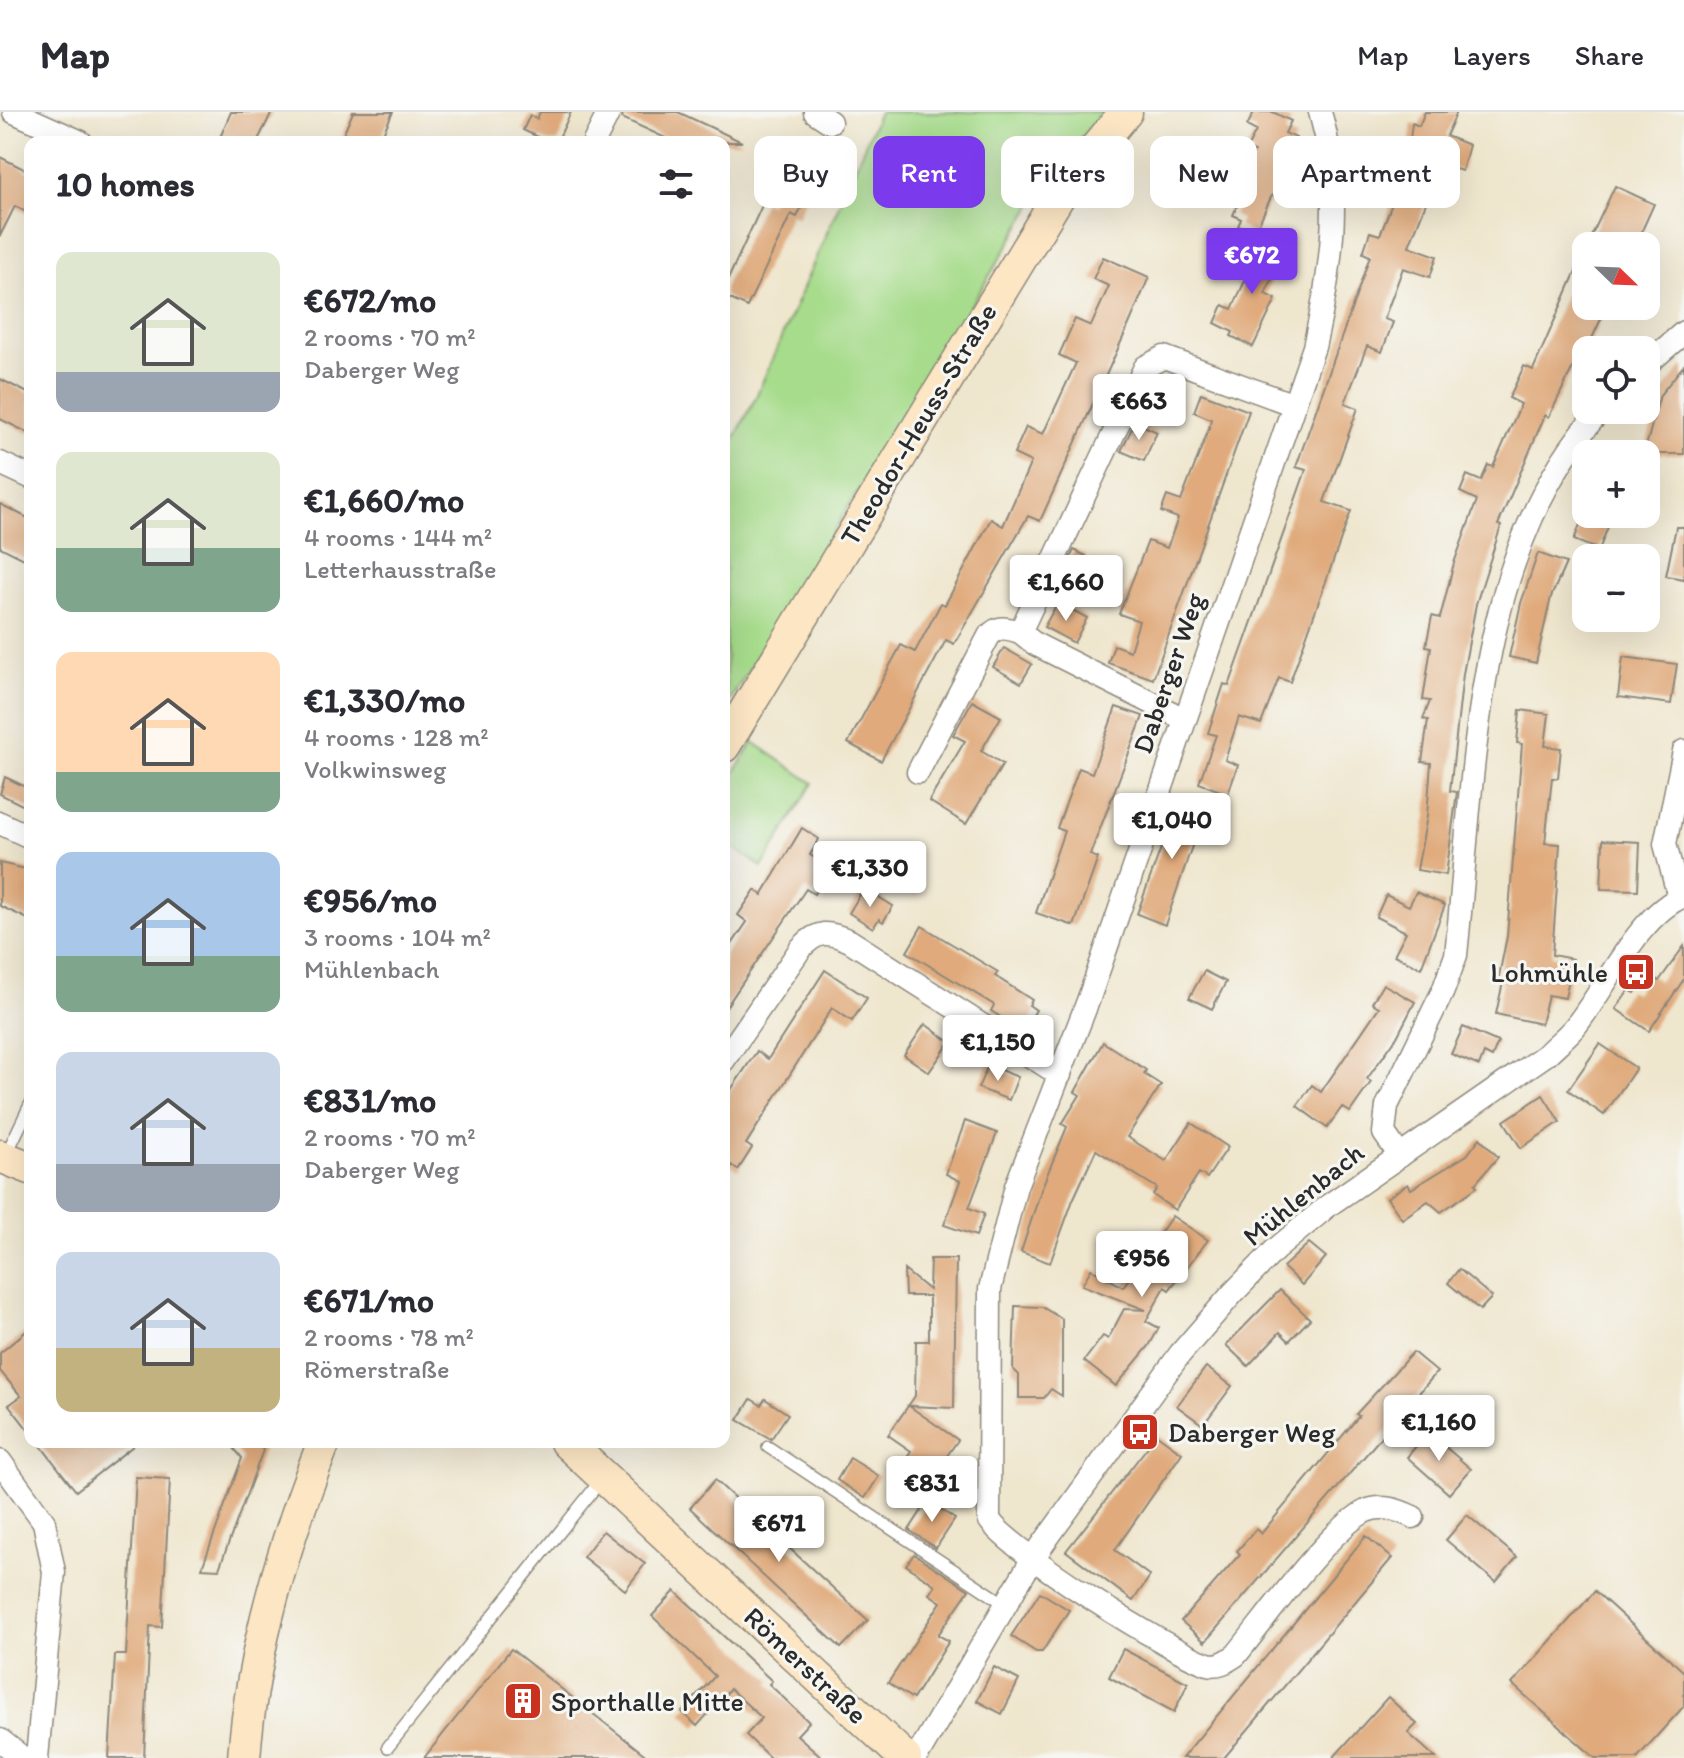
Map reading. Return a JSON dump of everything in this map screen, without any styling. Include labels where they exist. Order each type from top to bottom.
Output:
[{"type":"main road","name":"Theodor-Heuss-Straße","points":[[730,736],[1066,184],[1126,112]]},
{"type":"main road","points":[[244,1758],[251,1688],[267,1616],[299,1506],[322,1448]]},
{"type":"main road","name":"Römerstraße","points":[[573,1448],[905,1758]]},
{"type":"street","points":[[14,112],[68,136]]},
{"type":"street","points":[[597,136],[609,112]]},
{"type":"street","name":"Daberger Weg","points":[[1320,112],[1329,144],[1335,211],[1329,281],[1314,347],[1060,1075],[1016,1186],[990,1289],[989,1519],[996,1531],[1033,1558],[1163,1644],[1211,1665],[1223,1664],[1236,1655],[1342,1526],[1368,1510],[1392,1508],[1413,1517]]},
{"type":"street","points":[[1660,353],[1684,332]]},
{"type":"street","points":[[1020,632],[1145,367],[1164,357],[1294,405]]},
{"type":"street","points":[[1400,1156],[1384,1133],[1387,1106],[1443,991],[1456,955],[1485,680],[1502,595],[1530,517],[1550,477],[1588,424]]},
{"type":"street","points":[[0,463],[24,474]]},
{"type":"street","points":[[918,772],[989,636],[995,629],[1004,627],[1020,632],[1035,644],[1184,719]]},
{"type":"street","points":[[1682,897],[1665,844],[1684,751]]},
{"type":"street","points":[[0,823],[24,834]]},
{"type":"street","name":"Mühlenbach","points":[[916,1758],[1033,1558],[1180,1354],[1233,1293],[1275,1250],[1318,1214],[1547,1054],[1574,1027],[1638,937],[1682,897]]},
{"type":"street","points":[[730,1051],[801,948],[813,936],[824,932],[850,941],[1060,1075]]},
{"type":"street","points":[[0,1461],[44,1522],[54,1572],[37,1758]]},
{"type":"street","points":[[0,1740],[23,1758]]},
{"type":"lane","points":[[11,1161],[24,1132]]},
{"type":"lane","points":[[768,1447],[1005,1604]]},
{"type":"lane","points":[[388,1747],[605,1476]]},
{"type":"green space","points":[[879,112],[1103,112],[1084,136],[1001,136],[1001,208],[1031,208],[730,700],[730,447],[756,397],[838,208],[857,208],[857,163]]},
{"type":"green space","points":[[753,742],[813,783],[762,867],[730,845],[730,780]]},
{"type":"building","points":[[231,112],[272,112],[260,136],[221,136]]},
{"type":"building","points":[[353,112],[393,112],[382,136],[343,136]]},
{"type":"building","points":[[540,112],[571,112],[560,136],[536,136],[523,130],[530,115],[537,119]]},
{"type":"building","points":[[623,112],[678,112],[729,136],[661,136],[622,118]]},
{"type":"building","points":[[1254,112],[1273,112],[1291,121],[1285,133],[1292,136],[1273,136],[1273,195],[1254,234],[1238,226],[1241,219],[1233,215],[1236,208],[1257,208],[1257,136],[1253,136],[1256,131],[1247,126]]},
{"type":"building","points":[[1425,112],[1457,112],[1446,136],[1410,136],[1412,123],[1419,126]]},
{"type":"building","points":[[1460,141],[1469,145],[1460,170]]},
{"type":"building","points":[[0,157],[24,169],[24,211],[15,206],[0,236]]},
{"type":"building","points":[[1615,186],[1654,204],[1641,232],[1593,232]]},
{"type":"building","points":[[761,208],[801,208],[797,217],[791,214],[747,307],[730,299],[730,275]]},
{"type":"building","points":[[1390,208],[1424,208],[1409,246],[1437,256],[1430,277],[1403,268],[1384,319],[1393,322],[1382,352],[1367,346],[1345,403],[1358,408],[1324,502],[1351,511],[1290,682],[1279,678],[1261,724],[1239,717],[1225,760],[1238,765],[1228,794],[1199,783],[1216,735],[1208,733],[1224,684],[1229,686],[1306,470],[1296,467],[1370,256],[1363,253],[1370,232],[1380,235]]},
{"type":"building","points":[[1250,241],[1282,257],[1265,294],[1276,299],[1253,347],[1231,336],[1233,332],[1215,323],[1223,305],[1232,309],[1250,270],[1238,265]]},
{"type":"building","points":[[1103,257],[1149,277],[1130,322],[1040,521],[1028,516],[954,644],[946,640],[881,761],[848,743],[901,645],[915,652],[941,603],[945,605],[991,519],[1003,526],[1031,462],[1014,454],[1026,427],[1043,434],[1076,363],[1059,355],[1075,319],[1091,326],[1109,286],[1093,279]]},
{"type":"building","points":[[1572,280],[1572,320],[1601,320],[1593,336],[1572,336],[1572,369],[1549,417],[1545,415],[1498,525],[1501,526],[1476,604],[1463,674],[1450,791],[1457,792],[1446,875],[1417,870],[1427,816],[1431,763],[1422,762],[1428,720],[1423,719],[1430,701],[1423,700],[1431,647],[1426,646],[1432,616],[1440,618],[1454,563],[1477,500],[1460,492],[1467,475],[1481,481],[1488,465],[1493,467],[1521,404],[1509,398],[1524,366],[1533,370]]},
{"type":"building","points":[[1684,365],[1684,454],[1660,454],[1660,440],[1648,440],[1652,424],[1660,424],[1660,395]]},
{"type":"building","points":[[0,379],[24,391],[24,431],[0,419]]},
{"type":"building","points":[[1201,393],[1249,411],[1153,679],[1108,663],[1114,645],[1130,651],[1139,621],[1119,614],[1148,541],[1167,548],[1178,518],[1161,512],[1167,496],[1181,501],[1209,428],[1211,419],[1194,412]]},
{"type":"building","points":[[1135,422],[1157,432],[1144,461],[1121,451]]},
{"type":"building","points":[[0,504],[24,516],[24,559],[0,547]]},
{"type":"building","points":[[1676,527],[1684,527],[1684,579],[1666,576]]},
{"type":"building","points":[[1579,528],[1608,528],[1601,544],[1584,544],[1574,540]]},
{"type":"building","points":[[1074,550],[1086,556],[1066,596],[1055,590]]},
{"type":"building","points":[[1538,553],[1566,563],[1551,597],[1536,663],[1509,657],[1521,603]]},
{"type":"building","points":[[1058,602],[1087,618],[1074,643],[1044,627]]},
{"type":"building","points":[[1004,648],[1032,664],[1021,683],[993,667]]},
{"type":"building","points":[[1623,657],[1677,664],[1671,704],[1618,697]]},
{"type":"building","points":[[972,701],[1001,717],[981,751],[1003,764],[966,824],[929,801],[965,741],[953,735]]},
{"type":"building","points":[[1116,707],[1143,716],[1090,855],[1098,858],[1074,926],[1036,913],[1064,831],[1057,828],[1079,768],[1092,773]]},
{"type":"building","points":[[1520,710],[1549,714],[1545,746],[1561,748],[1558,778],[1552,778],[1545,843],[1560,844],[1552,955],[1573,959],[1565,998],[1548,995],[1541,1024],[1496,1014],[1503,982],[1498,981],[1507,936],[1522,744],[1517,743]]},
{"type":"building","points":[[5,777],[24,786],[24,806],[0,794]]},
{"type":"building","points":[[1180,796],[1206,805],[1165,925],[1137,914]]},
{"type":"building","points":[[802,828],[819,839],[810,855],[830,867],[814,894],[806,889],[730,1001],[730,947],[747,922],[738,915],[755,890],[762,895]]},
{"type":"building","points":[[1603,840],[1640,842],[1638,890],[1601,889]]},
{"type":"building","points":[[0,863],[24,869],[24,917],[0,906]]},
{"type":"building","points":[[864,888],[893,906],[883,922],[879,919],[873,928],[849,913]]},
{"type":"building","points":[[1416,892],[1445,905],[1421,968],[1394,955],[1406,932],[1376,917],[1386,895],[1409,906]]},
{"type":"building","points":[[922,926],[998,972],[995,976],[1032,1000],[1029,1005],[1036,1010],[1023,1031],[991,1011],[994,1005],[907,952]]},
{"type":"building","points":[[1684,946],[1684,979],[1649,1031],[1616,1009],[1629,990],[1635,993],[1648,974],[1659,981]]},
{"type":"building","points":[[825,970],[867,998],[852,1021],[832,1008],[746,1144],[752,1148],[738,1170],[730,1164],[730,1091],[757,1051],[768,1059]]},
{"type":"building","points":[[1204,971],[1226,982],[1212,1009],[1189,998]]},
{"type":"building","points":[[1383,984],[1415,1002],[1397,1037],[1367,1079],[1371,1082],[1350,1112],[1342,1107],[1327,1128],[1297,1106],[1312,1085],[1321,1092],[1379,1007],[1372,1003]]},
{"type":"building","points":[[925,1024],[950,1042],[929,1072],[904,1055]]},
{"type":"building","points":[[1463,1027],[1498,1042],[1492,1057],[1484,1053],[1479,1066],[1451,1054]]},
{"type":"building","points":[[1103,1042],[1146,1070],[1144,1074],[1161,1085],[1127,1137],[1166,1161],[1191,1123],[1228,1147],[1207,1178],[1199,1173],[1175,1210],[1153,1195],[1157,1188],[1096,1150],[1073,1200],[1050,1263],[1021,1252],[1042,1187],[1067,1127],[1062,1124],[1080,1095],[1075,1092]]},
{"type":"building","points":[[1600,1044],[1636,1068],[1604,1115],[1568,1090]]},
{"type":"building","points":[[988,1065],[1018,1077],[1009,1100],[978,1088]]},
{"type":"building","points":[[1543,1095],[1560,1122],[1521,1148],[1504,1121]]},
{"type":"building","points":[[965,1121],[997,1133],[969,1208],[984,1214],[976,1236],[944,1225],[960,1181],[946,1174]]},
{"type":"building","points":[[1480,1138],[1498,1157],[1475,1184],[1477,1187],[1441,1212],[1428,1201],[1402,1219],[1387,1198],[1408,1184],[1411,1189],[1467,1155]]},
{"type":"building","points":[[1172,1216],[1208,1240],[1169,1290],[1165,1287],[1146,1321],[1159,1328],[1149,1346],[1116,1386],[1084,1361],[1103,1336],[1108,1339],[1124,1309],[1146,1310],[1082,1285],[1091,1269],[1123,1287]]},
{"type":"building","points":[[1309,1243],[1326,1257],[1302,1285],[1283,1267]]},
{"type":"building","points":[[930,1259],[956,1259],[954,1408],[909,1406],[958,1440],[928,1483],[901,1465],[911,1451],[888,1435],[915,1396],[916,1341],[929,1341],[929,1296],[905,1296],[904,1270],[929,1290]]},
{"type":"building","points":[[1459,1269],[1492,1297],[1480,1310],[1448,1283]]},
{"type":"building","points":[[1280,1290],[1310,1319],[1289,1341],[1280,1332],[1248,1366],[1226,1345]]},
{"type":"building","points":[[1015,1306],[1042,1307],[1062,1319],[1062,1396],[1051,1389],[1044,1398],[1019,1398],[1019,1375],[1013,1369]]},
{"type":"building","points":[[24,1333],[24,1424],[9,1405],[21,1396],[0,1371],[0,1353]]},
{"type":"building","points":[[1413,1352],[1437,1372],[1205,1642],[1181,1621],[1240,1554],[1237,1551],[1256,1529],[1261,1534],[1359,1416],[1356,1414]]},
{"type":"building","points":[[1206,1367],[1232,1386],[1203,1425],[1177,1406]]},
{"type":"building","points":[[751,1399],[761,1405],[765,1399],[788,1414],[771,1439],[738,1420]]},
{"type":"building","points":[[1428,1432],[1471,1469],[1449,1494],[1407,1457]]},
{"type":"building","points":[[1157,1435],[1182,1453],[1115,1550],[1150,1576],[1133,1601],[1066,1551]]},
{"type":"building","points":[[43,1448],[130,1448],[76,1491]]},
{"type":"building","points":[[234,1448],[263,1450],[219,1569],[202,1568],[242,1458]]},
{"type":"building","points":[[850,1458],[879,1476],[865,1498],[837,1480]]},
{"type":"building","points":[[136,1477],[170,1479],[162,1627],[150,1626],[144,1758],[109,1758],[115,1655],[126,1655]]},
{"type":"building","points":[[715,1480],[868,1620],[841,1648],[690,1508]]},
{"type":"building","points":[[928,1501],[955,1519],[936,1548],[909,1530]]},
{"type":"building","points":[[1467,1515],[1517,1557],[1496,1582],[1446,1540]]},
{"type":"building","points":[[603,1531],[645,1564],[625,1590],[583,1557]]},
{"type":"building","points":[[1366,1536],[1392,1558],[1224,1758],[1182,1758]]},
{"type":"building","points":[[914,1554],[969,1590],[938,1635],[949,1641],[913,1699],[888,1683],[941,1602],[929,1594],[935,1585],[906,1565]]},
{"type":"building","points":[[675,1591],[772,1681],[769,1684],[809,1722],[797,1735],[823,1758],[770,1758],[746,1735],[762,1718],[730,1689],[697,1726],[682,1712],[715,1676],[652,1616]]},
{"type":"building","points":[[1595,1591],[1684,1672],[1684,1706],[1637,1758],[1595,1758],[1512,1684]]},
{"type":"building","points":[[1040,1592],[1069,1610],[1042,1652],[1036,1652],[1011,1636]]},
{"type":"building","name":"Sporthalle Mitte","points":[[511,1649],[649,1758],[424,1758]]},
{"type":"building","points":[[1123,1649],[1188,1683],[1174,1712],[1109,1677]]},
{"type":"building","points":[[994,1667],[1019,1680],[1002,1714],[977,1701]]},
{"type":"building","points":[[1388,1697],[1417,1724],[1408,1733],[1436,1758],[1333,1758]]},
{"type":"place","name":"Lohmühle","points":[[1636,972]]},
{"type":"place","name":"Daberger Weg","points":[[1140,1432]]},
{"type":"place","name":"Sporthalle Mitte","points":[[523,1701]]}]
